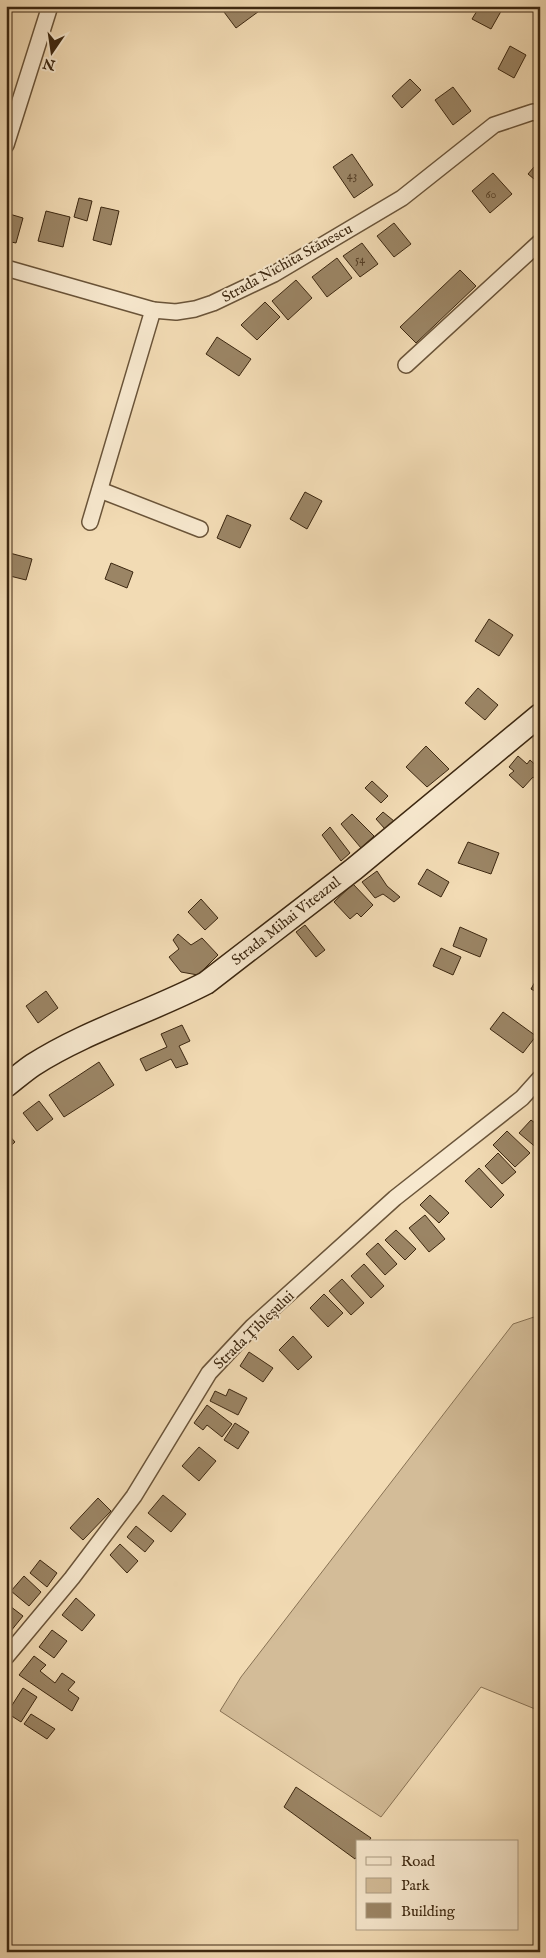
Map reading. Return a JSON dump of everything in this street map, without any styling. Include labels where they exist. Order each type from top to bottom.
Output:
[{"type":"main road","name":"Strada Mihai Viteazul","points":[[6,1086],[33,1065],[65,1047],[206,983],[354,869],[540,716]]},
{"type":"street","points":[[6,145],[50,6]]},
{"type":"street","name":"Strada Nichita Stănescu","points":[[6,268],[153,310],[176,312],[195,309],[213,303],[274,274],[402,198],[494,125],[533,112],[540,114]]},
{"type":"street","points":[[406,365],[540,242]]},
{"type":"street","points":[[90,522],[153,310]]},
{"type":"street","points":[[100,490],[200,529]]},
{"type":"street","name":"Strada Țibleșului","points":[[6,1657],[72,1578],[134,1496],[209,1374],[252,1327],[374,1217],[522,1098],[540,1078]]},
{"type":"green space","points":[[540,1315],[540,1711],[481,1687],[381,1817],[220,1711],[241,1677],[513,1324]]},
{"type":"building","points":[[224,6],[266,6],[236,28],[221,8]]},
{"type":"building","points":[[480,6],[504,6],[491,29],[472,19]]},
{"type":"building","points":[[510,46],[526,55],[514,78],[498,69]]},
{"type":"building","points":[[410,79],[421,90],[402,108],[392,96]]},
{"type":"building","points":[[453,87],[471,111],[453,125],[435,100]]},
{"type":"building","points":[[352,154],[373,185],[354,198],[333,167]]},
{"type":"building","points":[[540,160],[540,184],[528,174]]},
{"type":"building","points":[[493,173],[512,194],[490,213],[472,191]]},
{"type":"building","points":[[79,198],[92,201],[87,221],[74,217]]},
{"type":"building","points":[[101,207],[119,211],[111,245],[93,240]]},
{"type":"building","points":[[46,211],[70,217],[63,247],[38,241]]},
{"type":"building","points":[[6,213],[23,218],[16,243],[6,241]]},
{"type":"building","points":[[394,223],[411,244],[394,257],[377,236]]},
{"type":"building","points":[[362,243],[378,264],[360,277],[343,256]]},
{"type":"building","points":[[337,258],[352,278],[327,297],[312,277]]},
{"type":"building","points":[[460,270],[476,286],[416,343],[400,327]]},
{"type":"building","points":[[296,280],[312,298],[288,320],[272,301]]},
{"type":"building","points":[[265,302],[280,317],[257,340],[241,325]]},
{"type":"building","points":[[217,337],[251,359],[239,376],[206,354]]},
{"type":"building","points":[[305,492],[322,501],[307,529],[290,519]]},
{"type":"building","points":[[227,515],[251,525],[240,548],[217,538]]},
{"type":"building","points":[[6,552],[32,559],[26,580],[6,575]]},
{"type":"building","points":[[111,563],[133,572],[127,588],[105,579]]},
{"type":"building","points":[[489,619],[513,635],[499,656],[475,641]]},
{"type":"building","points":[[478,688],[498,705],[485,720],[465,703]]},
{"type":"building","points":[[426,746],[449,769],[427,787],[406,767]]},
{"type":"building","points":[[518,756],[527,764],[530,760],[540,769],[540,776],[537,780],[533,777],[523,788],[509,775],[514,771],[509,767]]},
{"type":"building","points":[[372,781],[388,796],[381,803],[365,788]]},
{"type":"building","points":[[383,812],[394,821],[385,829],[376,819]]},
{"type":"building","points":[[352,814],[374,836],[361,848],[341,824]]},
{"type":"building","points":[[330,827],[350,853],[341,861],[322,835]]},
{"type":"building","points":[[468,842],[499,853],[491,874],[458,863]]},
{"type":"building","points":[[427,869],[449,882],[441,897],[418,884]]},
{"type":"building","points":[[377,871],[387,886],[400,897],[394,902],[383,894],[375,898],[362,882]]},
{"type":"building","points":[[353,884],[373,905],[361,917],[357,913],[350,919],[334,902]]},
{"type":"building","points":[[201,899],[218,918],[205,930],[188,912]]},
{"type":"building","points":[[305,925],[325,950],[316,957],[296,932]]},
{"type":"building","points":[[460,927],[487,939],[480,957],[453,946]]},
{"type":"building","points":[[178,934],[191,945],[202,938],[218,955],[198,975],[181,972],[169,957],[179,949],[173,940]]},
{"type":"building","points":[[441,948],[461,957],[453,975],[433,966]]},
{"type":"building","points":[[540,973],[540,994],[531,989]]},
{"type":"building","points":[[46,991],[58,1008],[38,1023],[26,1006]]},
{"type":"building","points":[[503,1012],[536,1036],[523,1053],[490,1029]]},
{"type":"building","points":[[182,1025],[190,1041],[179,1046],[188,1064],[176,1068],[171,1059],[146,1071],[140,1059],[167,1047],[161,1034]]},
{"type":"building","points":[[99,1062],[114,1085],[64,1117],[49,1095]]},
{"type":"building","points":[[39,1101],[53,1119],[37,1131],[23,1113]]},
{"type":"building","points":[[531,1120],[540,1127],[539,1150],[519,1133]]},
{"type":"building","points":[[507,1131],[530,1153],[515,1167],[493,1145]]},
{"type":"building","points":[[6,1132],[15,1142],[6,1150]]},
{"type":"building","points":[[498,1153],[516,1172],[502,1184],[485,1166]]},
{"type":"building","points":[[479,1168],[504,1195],[491,1208],[465,1181]]},
{"type":"building","points":[[430,1195],[449,1213],[439,1223],[420,1205]]},
{"type":"building","points":[[425,1215],[445,1239],[429,1252],[409,1228]]},
{"type":"building","points":[[396,1230],[416,1249],[405,1260],[385,1240]]},
{"type":"building","points":[[378,1243],[397,1264],[385,1275],[366,1254]]},
{"type":"building","points":[[364,1264],[384,1286],[371,1298],[351,1276]]},
{"type":"building","points":[[342,1279],[364,1303],[351,1315],[329,1291]]},
{"type":"building","points":[[324,1294],[343,1313],[328,1327],[310,1308]]},
{"type":"building","points":[[293,1336],[312,1357],[298,1370],[279,1350]]},
{"type":"building","points":[[249,1352],[273,1368],[263,1382],[240,1366]]},
{"type":"building","points":[[229,1389],[247,1398],[238,1415],[210,1401],[215,1391],[226,1396]]},
{"type":"building","points":[[207,1405],[232,1424],[222,1437],[207,1425],[203,1430],[194,1423]]},
{"type":"building","points":[[235,1423],[249,1432],[238,1449],[224,1440]]},
{"type":"building","points":[[199,1447],[216,1461],[199,1481],[182,1466]]},
{"type":"building","points":[[163,1495],[186,1514],[171,1532],[148,1513]]},
{"type":"building","points":[[98,1498],[111,1511],[83,1540],[70,1528]]},
{"type":"building","points":[[136,1526],[154,1541],[145,1552],[127,1537]]},
{"type":"building","points":[[120,1544],[138,1561],[127,1573],[110,1555]]},
{"type":"building","points":[[40,1560],[57,1573],[47,1587],[30,1573]]},
{"type":"building","points":[[24,1576],[41,1592],[29,1606],[11,1591]]},
{"type":"building","points":[[76,1598],[95,1615],[82,1631],[62,1615]]},
{"type":"building","points":[[6,1603],[23,1616],[6,1637]]},
{"type":"building","points":[[52,1630],[67,1641],[54,1658],[39,1647]]},
{"type":"building","points":[[34,1656],[46,1665],[40,1671],[55,1683],[62,1673],[75,1682],[68,1690],[79,1698],[72,1711],[19,1675]]},
{"type":"building","points":[[23,1688],[37,1697],[21,1722],[7,1713]]},
{"type":"building","points":[[31,1714],[55,1729],[47,1739],[24,1724]]},
{"type":"building","points":[[296,1787],[371,1838],[370,1840],[356,1840],[355,1859],[284,1807]]}]
